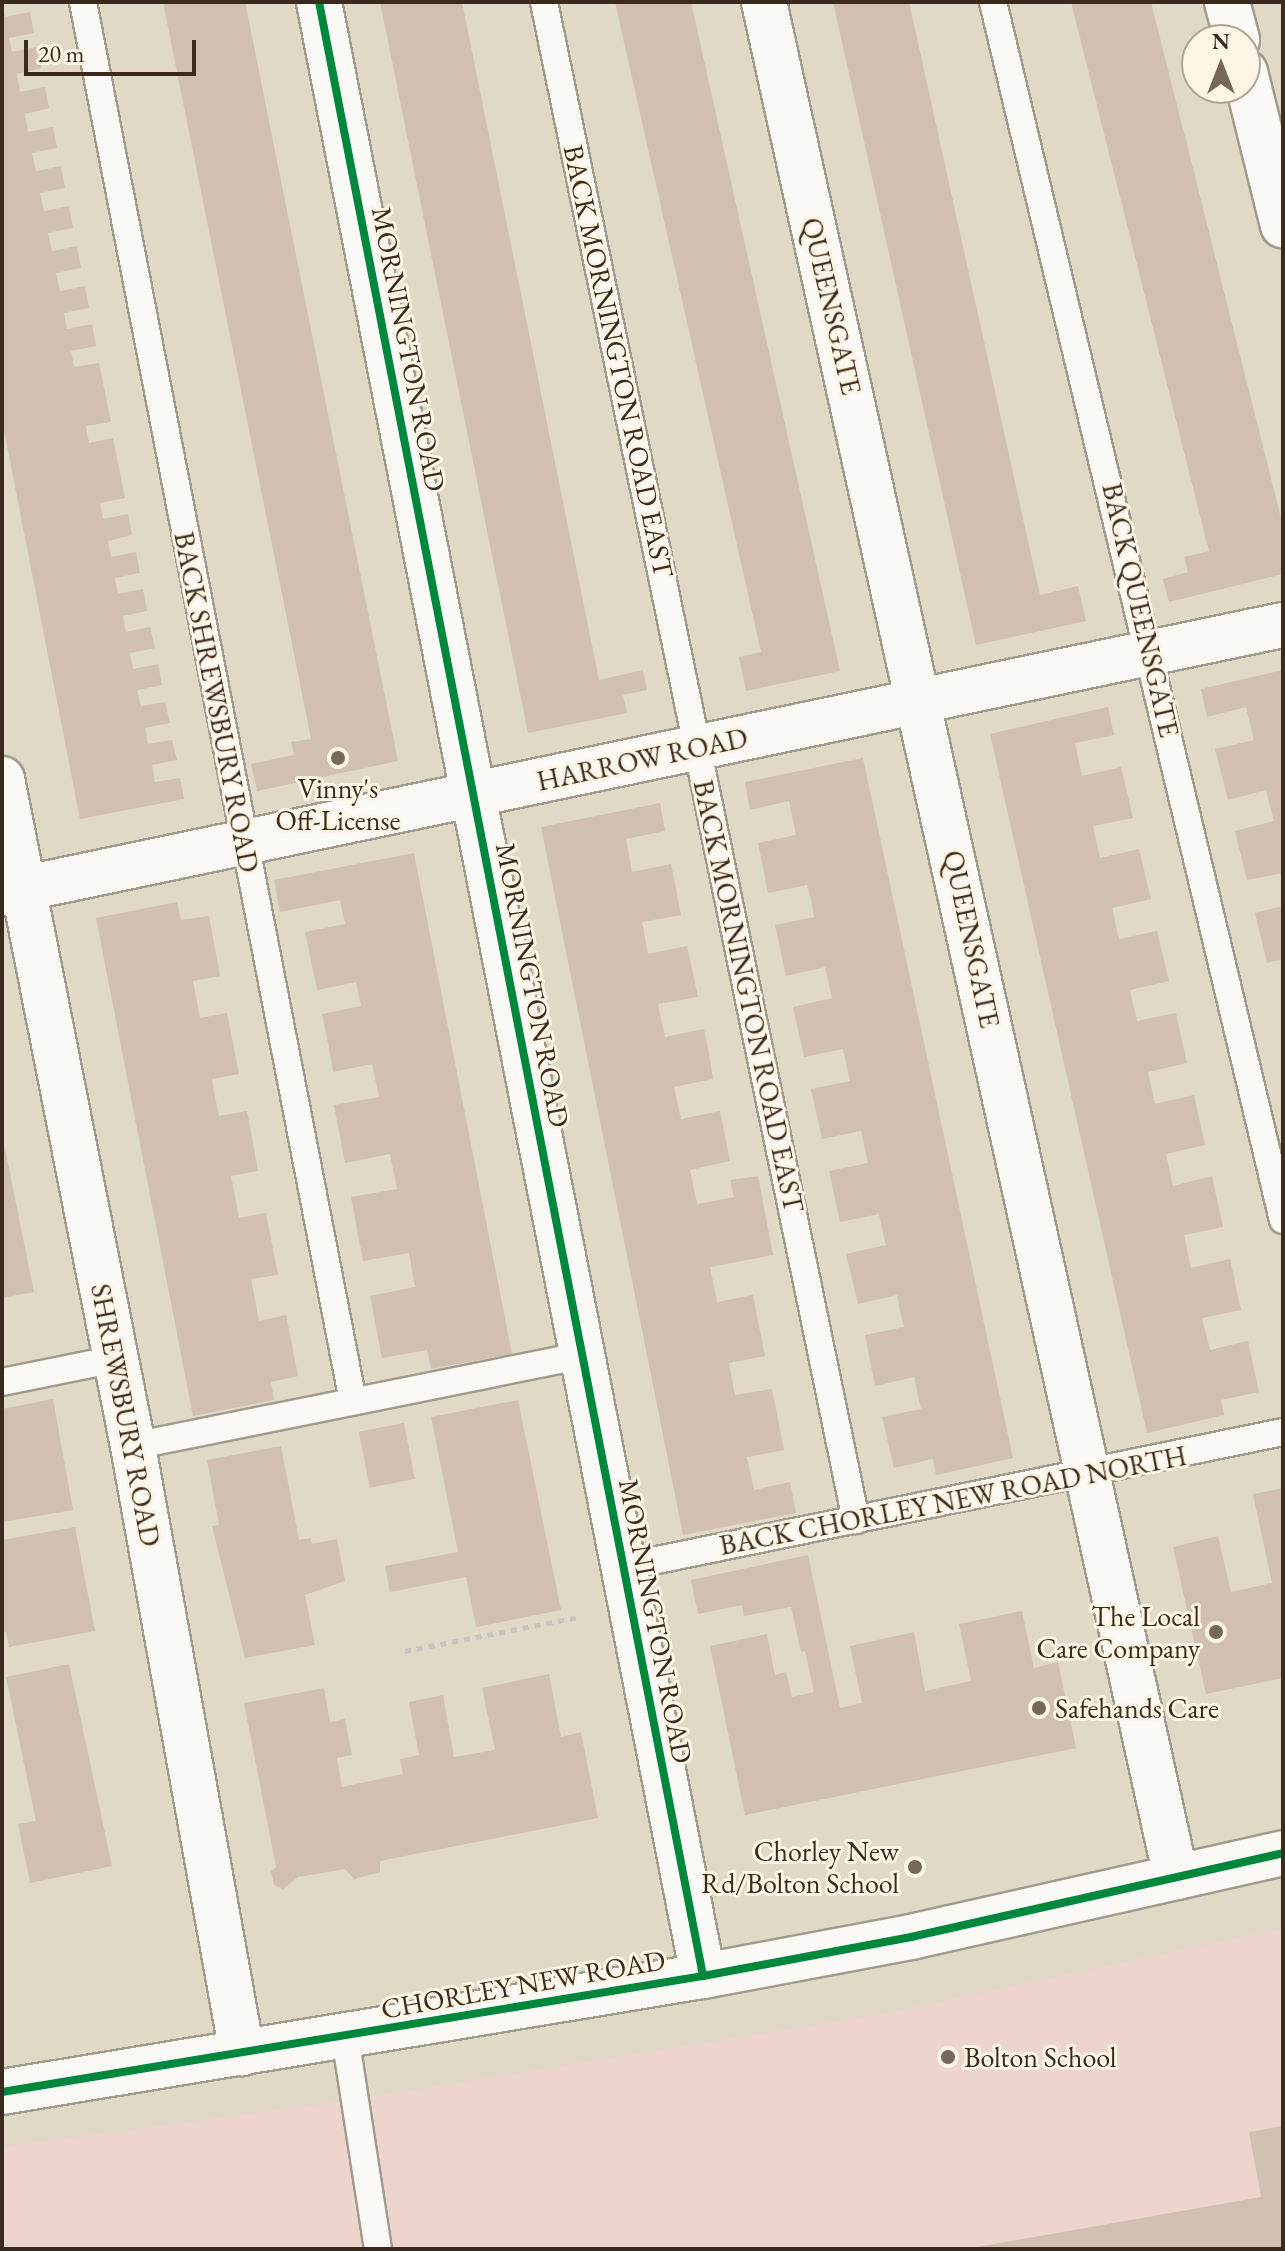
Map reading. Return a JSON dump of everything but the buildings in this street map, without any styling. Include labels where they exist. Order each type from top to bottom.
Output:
[{"type":"street","name":"MORNINGTON ROAD","points":[[319,2],[703,1976]]},
{"type":"street","name":"QUEENSGATE","points":[[764,2],[1176,1877]]},
{"type":"street","points":[[1227,2],[1233,24]]},
{"type":"street","points":[[1254,104],[1281,206]]},
{"type":"street","name":"HARROW ROAD","points":[[13,890],[1283,625]]},
{"type":"street","name":"SHREWSBURY ROAD","points":[[2,779],[13,890],[116,1359],[242,2053]]},
{"type":"street","name":"CHORLEY NEW ROAD","points":[[2,2092],[703,1976],[911,1937],[1283,1853]]},
{"type":"lane","name":"BACK SHREWSBURY ROAD","points":[[83,2],[353,1401]]},
{"type":"lane","name":"BACK MORNINGTON ROAD EAST","points":[[544,2],[856,1520]]},
{"type":"lane","name":"BACK QUEENSGATE","points":[[993,2],[1151,651],[1283,1220]]},
{"type":"lane","points":[[133,1446],[583,1355]]},
{"type":"lane","points":[[2,1382],[116,1359]]},
{"type":"lane","name":"BACK CHORLEY NEW ROAD NORTH","points":[[627,1587],[856,1520],[1283,1432]]},
{"type":"lane","points":[[345,2036],[378,2249]]},
{"type":"path","points":[[405,1651],[627,1587]]},
{"type":"shaded area","name":"Bolton School","points":[[1283,1928],[1283,2249],[2,2249],[2,2147],[344,2101],[882,2014]]},
{"type":"cycle path","points":[[319,2],[703,1976]]},
{"type":"cycle path","points":[[2,2092],[703,1976],[911,1937],[1283,1853]]},
{"type":"place","name":"Vinny's Off-License","points":[[338,758]]},
{"type":"place","name":"The Local Care Company","points":[[1216,1632]]},
{"type":"place","name":"Safehands Care","points":[[1039,1708]]},
{"type":"place","name":"Chorley New Rd/Bolton School","points":[[915,1867]]},
{"type":"place","name":"Bolton School","points":[[948,2057]]}]
